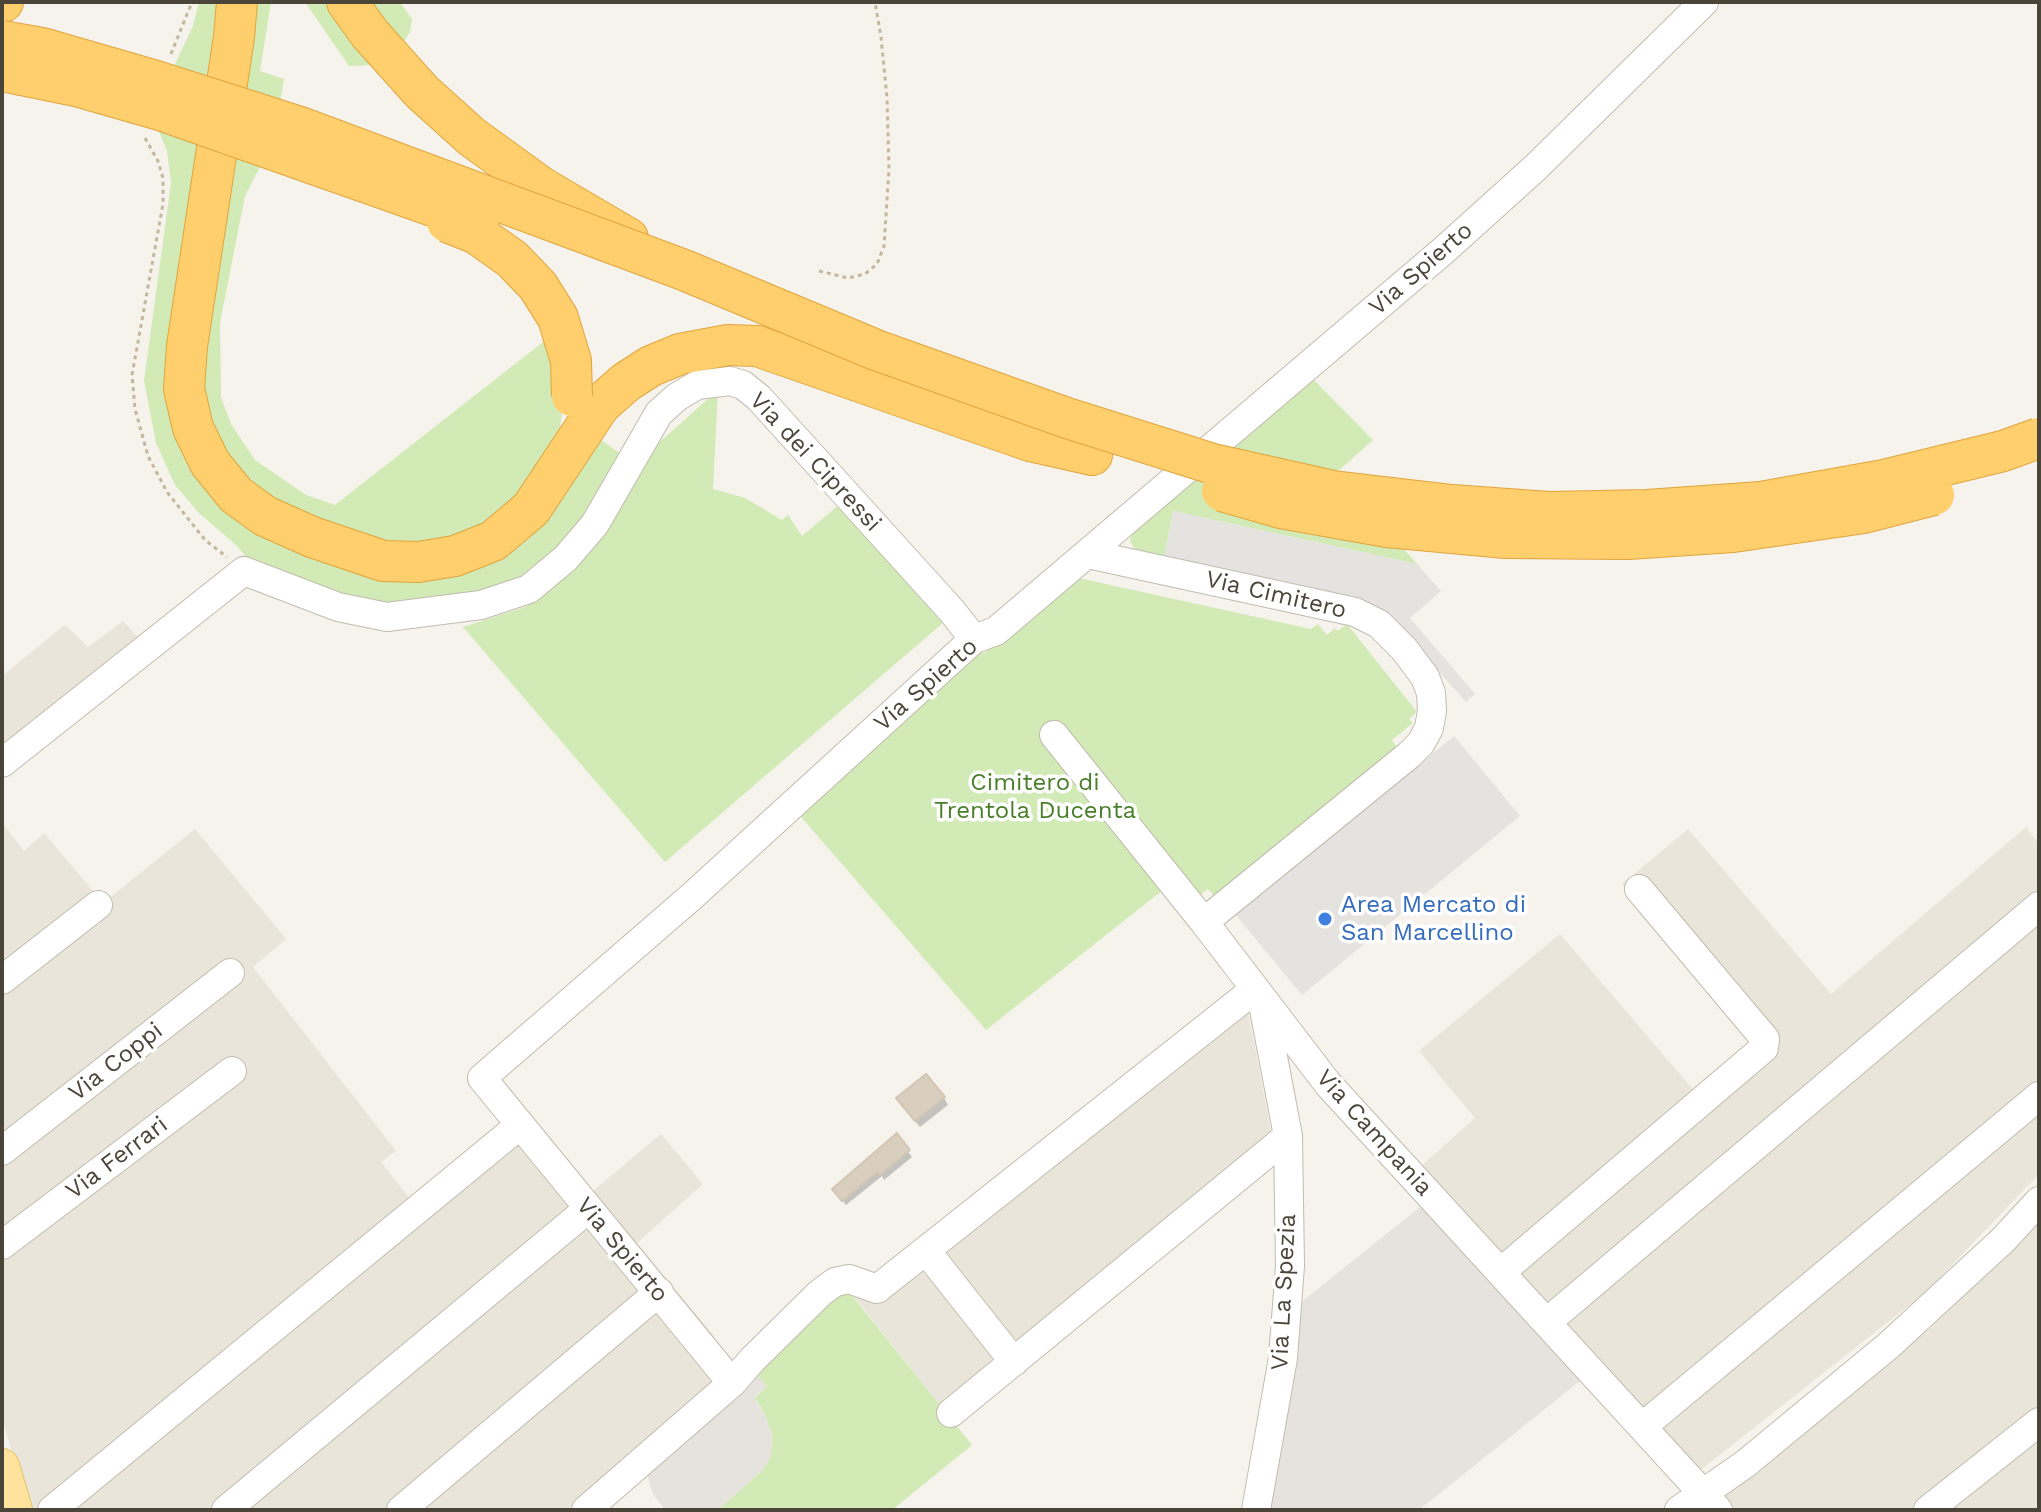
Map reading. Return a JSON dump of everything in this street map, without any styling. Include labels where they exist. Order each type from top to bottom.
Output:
[{"type":"highway","points":[[152,122],[198,127],[477,234],[512,259],[538,286],[558,318],[582,406],[558,471],[531,509],[493,541],[455,556],[418,562],[383,561],[312,537],[265,516],[236,495],[210,463],[193,428],[184,389],[187,346],[232,52],[237,2]]},
{"type":"highway","points":[[347,2],[370,34],[422,92],[472,137],[541,187],[684,270]]},
{"type":"highway","points":[[2,41],[42,48],[300,127],[684,270],[876,350],[1067,418],[1213,464],[1333,491],[1452,505],[1549,512],[1647,510],[1761,502],[1884,480],[2003,451],[2039,438]]},
{"type":"highway","points":[[2,71],[80,87],[152,122],[572,255],[1092,455]]},
{"type":"highway","points":[[582,406],[600,405],[626,382],[670,358],[728,345],[757,346],[1030,441],[1092,455],[1281,508],[1387,527],[1506,538],[1628,539],[1733,532],[1864,513],[2039,465]]},
{"type":"main road","points":[[2,1466],[15,1510]]},
{"type":"street","name":"Via Spierto","points":[[732,1383],[482,1078],[690,898],[974,639],[996,631],[1443,251],[1535,168],[1704,2]]},
{"type":"street","name":"Via dei Cipressi","points":[[244,571],[338,607],[387,617],[481,605],[529,589],[566,558],[595,524],[659,413],[697,385],[730,381],[743,385],[759,398],[974,639]]},
{"type":"street","points":[[1985,442],[2039,423]]},
{"type":"street","name":"Via Cimitero","points":[[1088,554],[1355,612],[1379,624],[1404,649],[1425,677],[1431,693],[1429,728],[1421,743],[1204,922]]},
{"type":"street","points":[[2,763],[244,571]]},
{"type":"street","name":"Via Campania","points":[[1054,735],[1348,1106],[1711,1502]]},
{"type":"street","points":[[1501,1272],[1764,1048],[1765,1039],[1639,889]]},
{"type":"street","points":[[2,980],[98,905]]},
{"type":"street","points":[[1547,1322],[2039,906]]},
{"type":"street","name":"Via Coppi","points":[[2,1151],[230,973]]},
{"type":"street","points":[[586,1510],[732,1383],[820,1293],[835,1282],[849,1279],[861,1286],[877,1289],[1258,995]]},
{"type":"street","name":"Via La Spezia","points":[[1256,1510],[1283,1358],[1290,1266],[1288,1136],[1258,995]]},
{"type":"street","points":[[1276,1073],[1299,1047]]},
{"type":"street","name":"Via Ferrari","points":[[2,1245],[232,1071]]},
{"type":"street","points":[[1642,1427],[2039,1096]]},
{"type":"street","points":[[52,1510],[520,1125]]},
{"type":"street","points":[[951,1413],[1288,1136]]},
{"type":"street","points":[[1679,1510],[1711,1502],[1745,1464],[1888,1346],[2003,1240],[2039,1201]]},
{"type":"street","points":[[226,1510],[588,1209]]},
{"type":"street","points":[[927,1252],[1014,1362]]},
{"type":"street","points":[[401,1510],[659,1292]]},
{"type":"street","points":[[1940,1506],[2039,1422]]},
{"type":"path","points":[[168,60],[192,2]]},
{"type":"path","points":[[819,271],[848,278],[865,274],[877,264],[884,246],[889,169],[887,98],[875,2]]},
{"type":"path","points":[[152,122],[163,204],[132,375],[135,409],[148,456],[167,492],[205,540],[244,571]]},
{"type":"shaded area","points":[[1173,511],[1417,564],[1441,591],[1410,618],[1475,694],[1466,702],[1382,609],[1164,559]]},
{"type":"shaded area","points":[[123,621],[138,637],[2,749],[2,676],[65,625],[88,647]]},
{"type":"shaded area","points":[[1454,736],[1520,816],[1302,995],[1235,914]]},
{"type":"shaded area","points":[[2,823],[24,851],[44,833],[103,903],[195,829],[286,939],[253,967],[396,1151],[381,1162],[412,1201],[519,1114],[588,1195],[661,1134],[703,1184],[637,1243],[714,1336],[725,1362],[744,1385],[597,1510],[29,1510],[2,1419]]},
{"type":"shaded area","points":[[2026,827],[2039,844],[2039,1174],[1926,1292],[1698,1472],[1420,1167],[1475,1118],[1419,1051],[1560,934],[1696,1093],[1755,1044],[1622,884],[1688,829],[1831,994]]},
{"type":"shaded area","points":[[1241,994],[1249,1016],[1276,1158],[951,1419],[854,1297]]},
{"type":"shaded area","points":[[1425,1203],[1585,1377],[1419,1510],[1265,1510],[1294,1308]]},
{"type":"shaded area","points":[[2039,1218],[2039,1510],[1731,1510],[1722,1498],[1932,1327]]},
{"type":"shaded area","points":[[756,1373],[767,1387],[756,1395],[756,1401],[773,1437],[770,1459],[763,1470],[718,1510],[665,1510],[653,1494],[647,1474]]},
{"type":"green space","points":[[199,2],[224,2],[171,359],[208,481],[455,568],[590,432],[625,457],[554,560],[494,596],[362,606],[247,558],[199,513],[175,485],[156,443],[144,381],[171,183],[167,151],[156,124],[159,98],[193,26]]},
{"type":"green space","points":[[251,2],[271,2],[260,71],[284,79],[274,139],[245,196],[220,323],[221,397],[231,424],[255,460],[306,495],[335,505],[552,335],[564,399],[560,429],[539,478],[481,529],[442,545],[394,548],[262,497],[218,448],[198,393]]},
{"type":"green space","points":[[305,2],[400,2],[412,19],[410,32],[400,48],[373,65],[349,66]]},
{"type":"green space","points":[[1311,377],[1373,440],[1337,472],[1417,564],[1173,511],[1164,559],[1135,549],[1130,542],[1132,532]]},
{"type":"green space","points":[[718,390],[713,489],[745,498],[782,520],[788,515],[802,536],[840,504],[944,622],[665,862],[463,627],[525,607],[579,564],[654,447]]},
{"type":"green space","name":"Cimitero di Trentola Ducenta","points":[[1074,577],[1311,629],[1318,624],[1327,635],[1347,624],[1417,712],[1409,719],[1413,723],[1392,740],[1398,749],[1215,897],[1208,889],[1200,895],[1183,874],[986,1030],[796,811],[976,645],[984,653]]},
{"type":"green space","points":[[845,1287],[972,1445],[892,1510],[718,1510],[763,1470],[770,1458],[773,1437],[755,1397],[767,1387],[756,1373]]},
{"type":"building","points":[[926,1074],[945,1097],[915,1121],[896,1098]]},
{"type":"building","points":[[897,1133],[910,1150],[842,1201],[832,1189]]},
{"type":"place","name":"Area Mercato di San Marcellino","points":[[1325,919]]}]
